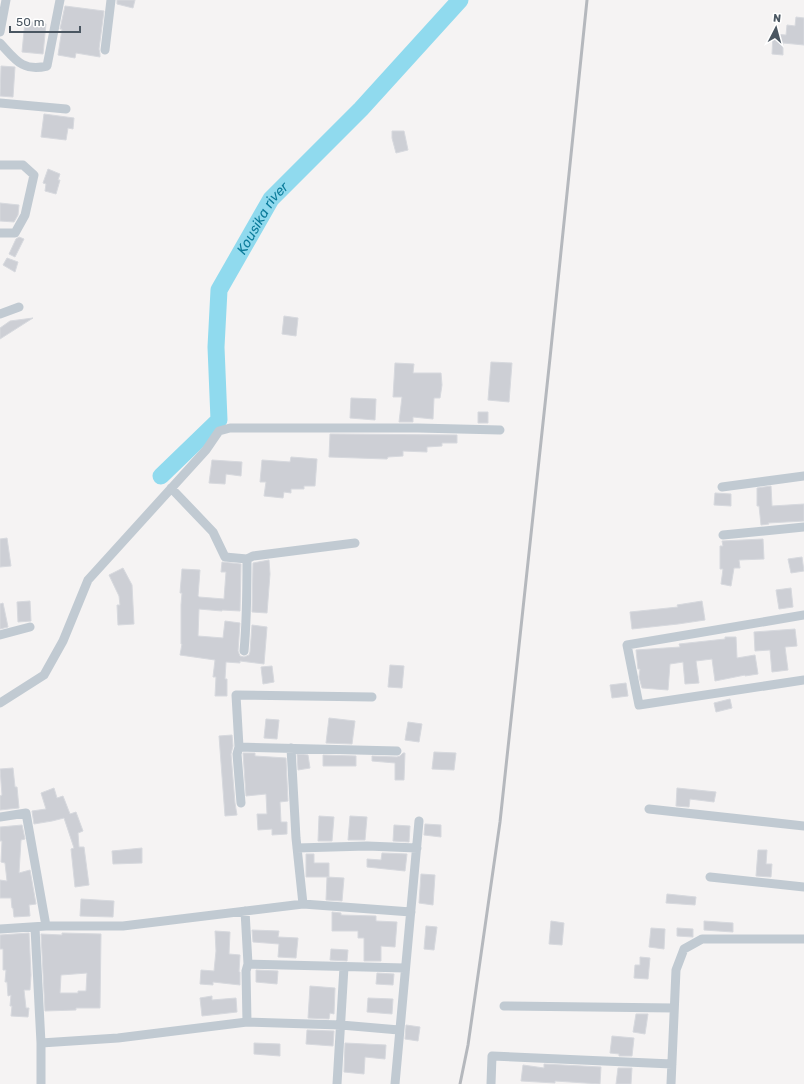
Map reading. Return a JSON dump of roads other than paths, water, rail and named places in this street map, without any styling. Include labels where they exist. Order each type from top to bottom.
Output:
[{"type":"street","points":[[0,32],[6,0]]},
{"type":"street","points":[[0,43],[21,65],[37,69],[47,66],[60,0]]},
{"type":"street","points":[[105,50],[111,0]]},
{"type":"street","points":[[0,103],[66,110]]},
{"type":"street","points":[[0,164],[23,165],[34,175],[25,215],[15,234],[0,233]]},
{"type":"street","points":[[0,314],[19,307]]},
{"type":"street","points":[[0,704],[44,675],[63,641],[88,580],[206,450],[219,431],[230,428],[418,428],[500,430]]},
{"type":"street","points":[[722,487],[804,476]]},
{"type":"street","points":[[171,488],[213,532],[225,558],[246,559],[253,556],[355,543]]},
{"type":"street","points":[[723,535],[804,527]]},
{"type":"street","points":[[244,651],[247,620],[245,611],[248,603],[246,559]]},
{"type":"street","points":[[804,615],[628,645],[639,705],[804,680]]},
{"type":"street","points":[[0,635],[30,626]]},
{"type":"street","points":[[240,803],[236,695],[372,697]]},
{"type":"street","points":[[239,747],[397,751]]},
{"type":"street","points":[[291,748],[302,904]]},
{"type":"street","points":[[649,809],[804,826]]},
{"type":"street","points":[[0,817],[26,813],[46,926]]},
{"type":"street","points":[[395,1084],[419,821]]},
{"type":"street","points":[[297,848],[367,846],[417,848]]},
{"type":"street","points":[[710,877],[804,887]]},
{"type":"street","points":[[0,929],[35,928],[46,926],[123,926],[302,904],[411,912]]},
{"type":"street","points":[[245,911],[248,964],[246,971],[247,1022]]},
{"type":"street","points":[[35,928],[41,1084]]},
{"type":"street","points":[[671,1084],[676,970],[684,949],[702,939],[804,940]]},
{"type":"street","points":[[248,964],[405,968]]},
{"type":"street","points":[[337,1084],[344,967]]},
{"type":"street","points":[[504,1006],[674,1008]]},
{"type":"street","points":[[40,1043],[118,1038],[247,1022],[341,1025],[399,1030]]},
{"type":"street","points":[[491,1084],[492,1056],[672,1064]]},
{"type":"waterway","name":"Kousika river","points":[[161,476],[219,420],[216,347],[219,290],[271,199],[361,109],[460,0]]},
{"type":"railway","points":[[460,1084],[468,1045],[500,822],[587,0]]}]
